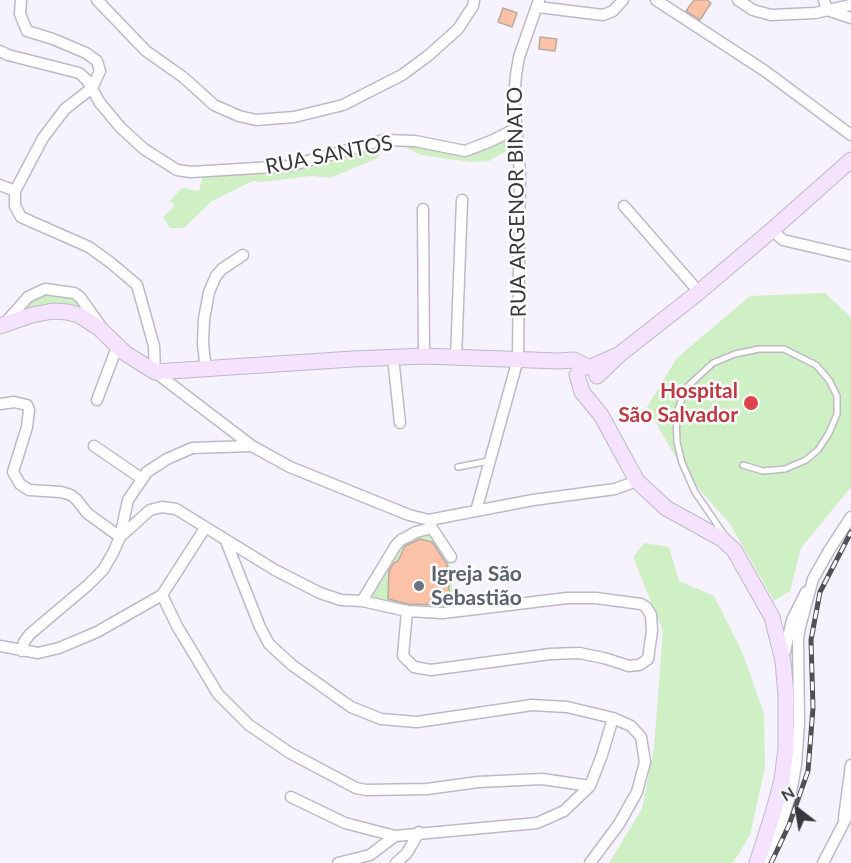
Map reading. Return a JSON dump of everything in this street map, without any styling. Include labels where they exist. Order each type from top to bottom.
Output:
[{"type":"main road","points":[[587,376],[620,354],[699,292],[851,160]]},
{"type":"main road","points":[[2,325],[53,311],[80,315],[155,372],[424,356],[574,360],[587,376],[592,404],[601,415],[637,481],[666,508],[722,539],[734,550],[772,617],[783,661],[786,694],[784,759],[774,810],[757,863]]},
{"type":"street","points":[[21,0],[20,15],[27,31],[86,53],[97,61],[100,71],[92,88],[65,109],[43,138],[15,191],[15,206],[21,217],[89,247],[111,262],[137,285],[154,346],[155,372],[252,446],[290,467],[430,524],[451,557]]},
{"type":"street","points":[[97,0],[147,51],[183,76],[214,105],[256,120],[294,117],[343,105],[402,75],[458,29],[473,6],[474,0]]},
{"type":"street","points":[[538,4],[603,15],[613,11],[623,0]]},
{"type":"street","points":[[656,0],[672,5],[765,70],[851,135]]},
{"type":"street","points":[[738,0],[753,10],[771,15],[814,13],[826,5],[851,5]]},
{"type":"street","name":"RUA ARGENOR BINATO","points":[[476,511],[518,359],[520,174],[514,99],[517,66],[538,4]]},
{"type":"street","points":[[826,5],[851,18]]},
{"type":"street","name":"RUA SANTOS","points":[[0,51],[8,55],[73,70],[87,80],[100,103],[121,128],[144,149],[177,170],[191,172],[289,166],[384,140],[415,141],[465,151],[517,128]]},
{"type":"street","points":[[0,185],[15,191]]},
{"type":"street","points":[[456,358],[462,200]]},
{"type":"street","points":[[624,206],[699,292]]},
{"type":"street","points":[[423,209],[424,356]]},
{"type":"street","points":[[772,230],[783,240],[851,256]]},
{"type":"street","points":[[206,370],[203,344],[204,319],[209,292],[222,269],[243,255]]},
{"type":"street","points":[[2,325],[28,297],[45,289],[74,293],[80,297],[112,341],[97,400]]},
{"type":"street","points":[[393,357],[400,423]]},
{"type":"street","points":[[0,404],[14,402],[27,405],[30,414],[12,472],[15,479],[29,490],[71,495],[87,513],[120,537]]},
{"type":"street","points":[[94,446],[141,478]]},
{"type":"street","points":[[22,651],[24,642],[30,634],[103,570],[120,537],[128,500],[141,478],[167,459],[192,448],[252,446]]},
{"type":"street","points":[[362,601],[400,540],[430,524],[476,511],[615,489],[637,481]]},
{"type":"street","points":[[120,537],[150,510],[162,507],[176,509],[226,541],[320,593],[341,600],[362,601],[407,611],[456,613],[567,597],[596,598],[641,604],[651,615],[652,631],[648,658],[639,665],[628,666],[579,653],[550,654],[431,670],[414,667],[405,660],[402,653],[407,611]]},
{"type":"street","points":[[783,661],[792,620],[830,549],[851,517]]},
{"type":"street","points":[[0,646],[38,653],[59,648],[97,632],[162,595],[205,528]]},
{"type":"street","points":[[226,541],[269,644],[292,665],[351,707],[395,722],[417,722],[532,705],[567,707],[613,718],[631,726],[641,737],[645,762],[637,792],[619,825],[590,863]]},
{"type":"street","points":[[762,863],[775,846],[791,792],[796,765],[799,723],[798,639],[813,579]]},
{"type":"street","points":[[162,595],[177,626],[218,694],[249,725],[290,753],[356,788],[380,791],[427,789],[478,782],[542,779],[590,786]]},
{"type":"street","points":[[291,796],[345,823],[395,836],[537,823],[564,811],[590,786],[613,718]]},
{"type":"street","points":[[844,821],[851,765]]},
{"type":"street","points":[[823,863],[851,809]]},
{"type":"street","points":[[396,863],[407,853],[419,832]]},
{"type":"street","points":[[338,863],[370,855],[395,836]]},
{"type":"lane","points":[[734,550],[695,492],[682,463],[677,442],[676,415],[686,388],[713,363],[735,354],[784,349],[816,365],[837,396],[837,414],[818,450],[806,460],[785,469],[763,471],[743,465]]},
{"type":"lane","points":[[458,467],[490,461]]},
{"type":"green space","points":[[507,136],[508,150],[489,161],[470,162],[421,155],[407,148],[408,143],[463,153]]},
{"type":"green space","points":[[382,147],[378,158],[330,178],[311,176],[263,182],[253,181],[212,201],[184,228],[170,228],[163,217],[175,206],[170,201],[182,188],[199,191],[203,175],[309,164]]},
{"type":"green space","points":[[47,292],[70,296],[76,300],[83,314],[19,316],[27,301]]},
{"type":"green space","points":[[825,293],[851,317],[851,487],[801,548],[790,591],[774,601],[730,524],[684,472],[647,407],[677,358],[750,296]]},
{"type":"green space","name":"Igreja São Sebastião","points":[[432,534],[450,564],[454,611],[418,610],[369,599],[398,545],[420,535]]},
{"type":"green space","points":[[644,543],[669,547],[679,581],[714,596],[743,654],[764,714],[765,767],[750,835],[733,863],[609,863],[642,809],[654,748],[663,631],[633,557]]},
{"type":"building","points":[[694,0],[707,0],[711,3],[700,20],[686,11]]},
{"type":"building","points":[[503,8],[517,13],[512,27],[498,22]]},
{"type":"building","points":[[540,37],[557,39],[555,51],[539,49]]},
{"type":"building","name":"Igreja São Sebastião","points":[[420,539],[432,542],[447,564],[450,605],[408,604],[388,599],[389,570],[398,561],[405,546]]},
{"type":"railway","points":[[771,863],[789,825],[808,771],[813,708],[811,640],[820,592],[851,532]]},
{"type":"place","name":"Hospital São Salvador","points":[[751,403]]},
{"type":"place","name":"Igreja São Sebastião","points":[[419,586]]}]
